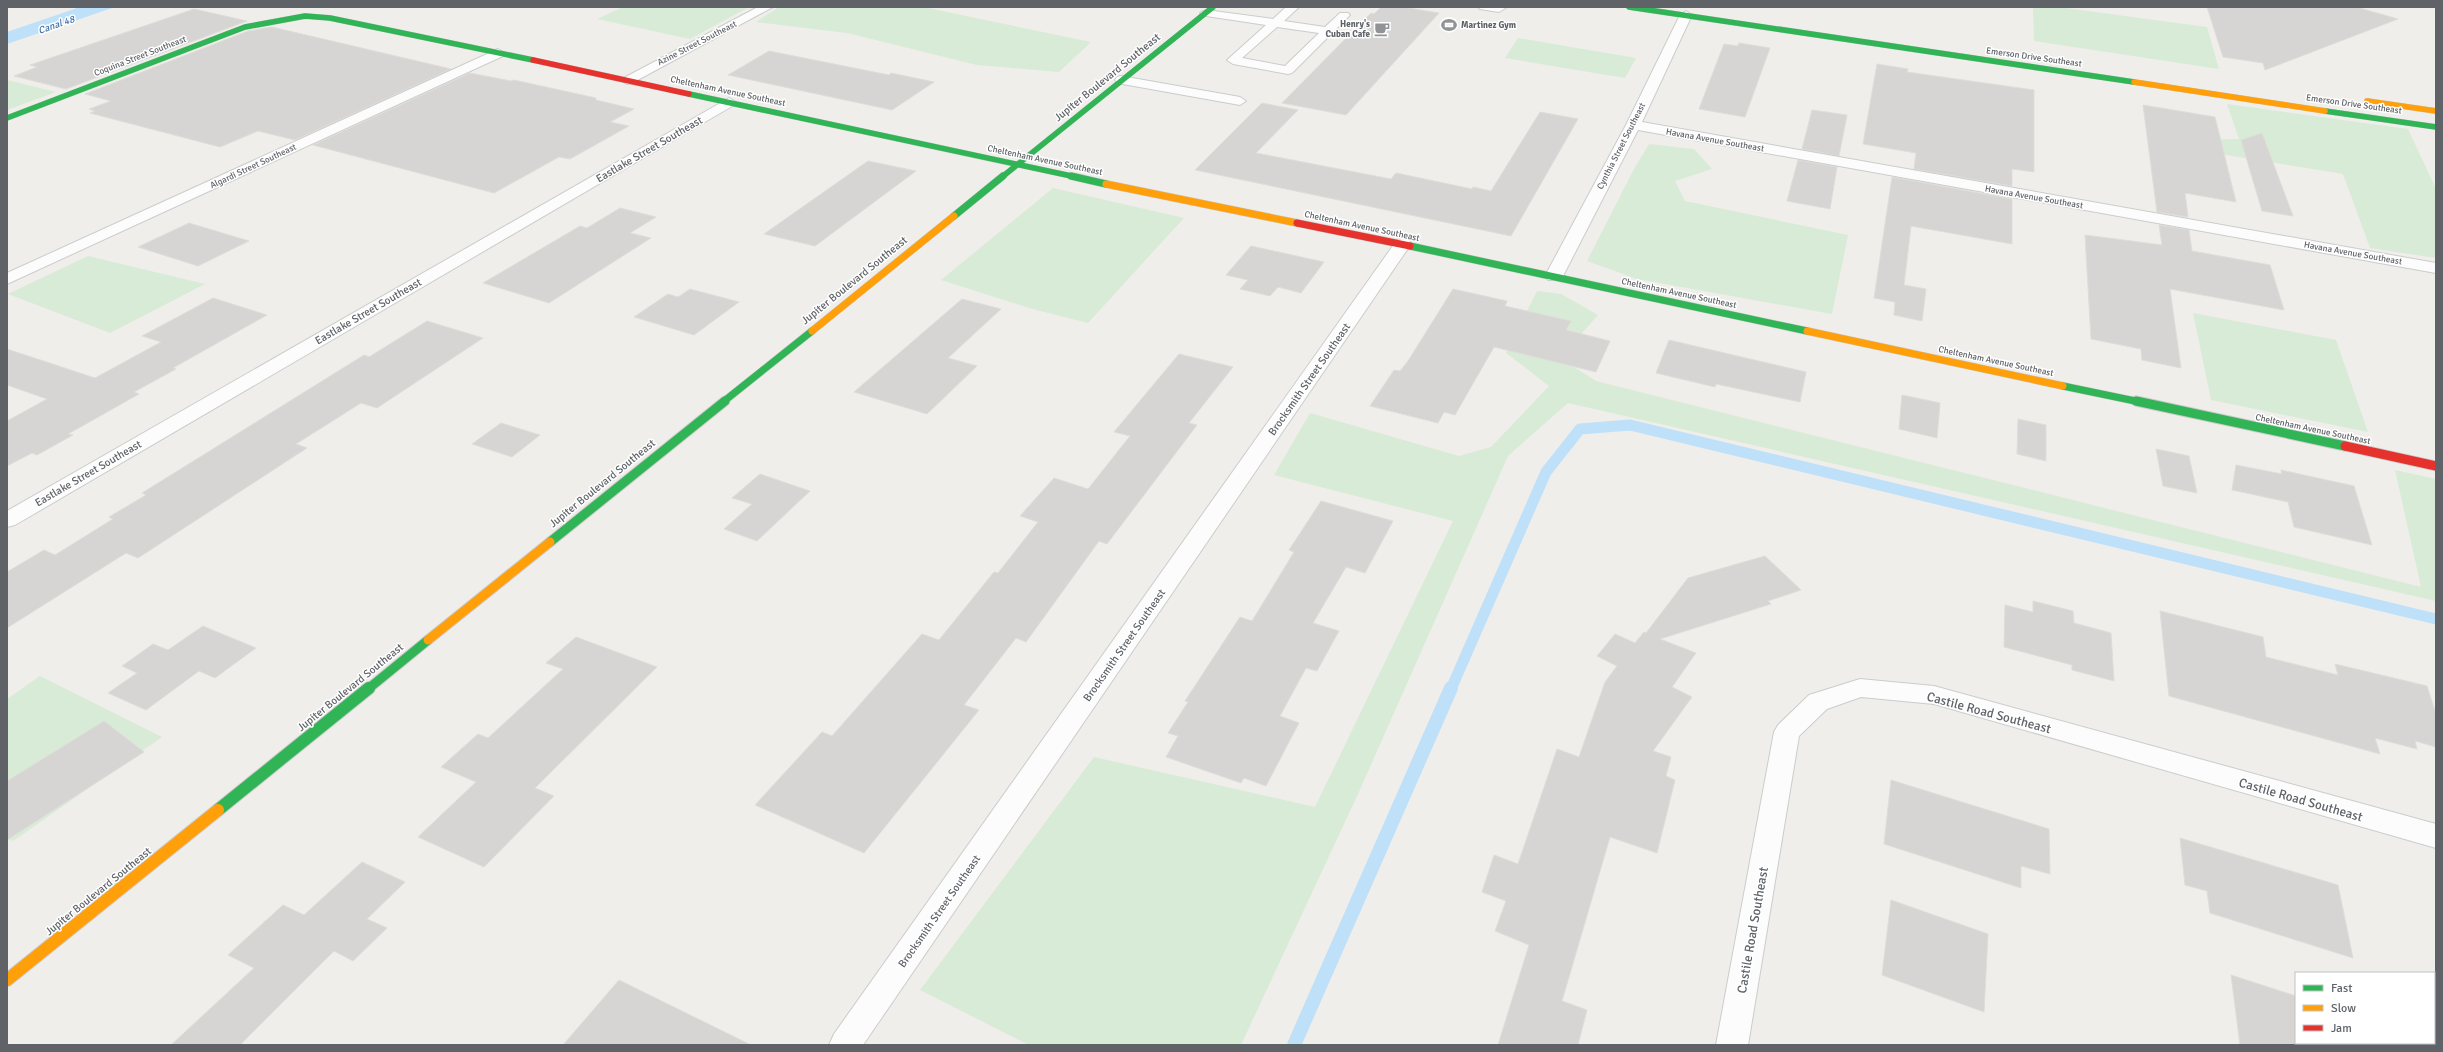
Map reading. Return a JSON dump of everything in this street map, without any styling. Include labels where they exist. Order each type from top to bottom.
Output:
[{"type":"street","name":"Azine Street Southeast","points":[[627,80],[768,7]]},
{"type":"street","name":"Emerson Drive Southeast","points":[[1629,7],[1904,44],[2436,126]]},
{"type":"street","name":"Jupiter Boulevard Southeast","points":[[7,980],[1015,165],[1210,10]]},
{"type":"street","name":"Cynthia Street Southeast","points":[[1554,276],[1633,125],[1686,15]]},
{"type":"street","name":"Cheltenham Avenue Southeast","points":[[283,19],[305,16],[330,18],[627,80],[1015,165],[1554,276],[2436,466]]},
{"type":"street","name":"Coquina Street Southeast","points":[[7,118],[245,27],[283,19]]},
{"type":"street","name":"Algardi Street Southeast","points":[[7,279],[498,53]]},
{"type":"street","name":"Emerson Drive Southeast","points":[[2361,100],[2436,111]]},
{"type":"street","name":"Eastlake Street Southeast","points":[[7,520],[729,102]]},
{"type":"street","name":"Havana Avenue Southeast","points":[[1633,125],[2436,268]]},
{"type":"street","name":"Brocksmith Street Southeast","points":[[845,1045],[1402,244]]},
{"type":"street","name":"Castile Road Southeast","points":[[1732,1045],[1787,732],[1818,702],[1860,688],[1934,695],[2436,837]]},
{"type":"lane","points":[[1484,7],[1499,9],[1501,7]]},
{"type":"lane","points":[[1210,10],[1276,23],[1328,31]]},
{"type":"lane","points":[[1295,10],[1276,23],[1233,60],[1288,70],[1347,12]]},
{"type":"lane","points":[[1324,17],[1347,12]]},
{"type":"lane","points":[[1121,80],[1240,101]]},
{"type":"green space","points":[[623,7],[749,7],[690,39],[597,19]]},
{"type":"green space","points":[[779,7],[923,7],[1091,42],[1059,72],[977,65],[847,33],[756,22]]},
{"type":"green space","points":[[2033,7],[2058,7],[2207,27],[2219,69],[2034,41]]},
{"type":"green space","points":[[1518,38],[1636,58],[1625,78],[1505,58]]},
{"type":"green space","points":[[7,80],[56,92],[7,110]]},
{"type":"green space","points":[[2227,104],[2408,129],[2436,189],[2436,258],[2370,248],[2343,174],[2158,144],[2177,140],[2239,139]]},
{"type":"green space","points":[[1649,144],[1694,149],[1712,169],[1675,181],[1685,201],[1848,235],[1832,314],[1637,279],[1587,261],[1634,169]]},
{"type":"green space","points":[[1053,188],[1184,218],[1088,323],[1029,308],[941,280]]},
{"type":"green space","points":[[88,256],[205,284],[110,333],[8,294]]},
{"type":"green space","points":[[1537,291],[1561,294],[1598,315],[1560,358],[1596,381],[2421,587],[2395,470],[2436,479],[2436,601],[1568,403],[1508,456],[1358,794],[1241,1045],[1029,1045],[920,990],[1094,757],[1315,807],[1453,521],[1274,475],[1310,413],[1459,456],[1491,447],[1549,386],[1506,353]]},
{"type":"green space","points":[[2193,313],[2336,340],[2368,432],[2211,400]]},
{"type":"green space","points":[[40,676],[162,737],[13,841],[7,838],[7,699]]},
{"type":"water","name":"Canal 48","points":[[80,7],[115,7],[7,44],[7,32]]},
{"type":"building","points":[[1381,7],[1403,7],[1439,13],[1346,115],[1282,103],[1371,13],[1374,14]]},
{"type":"building","points":[[2207,7],[2356,7],[2398,19],[2265,70],[2263,63],[2223,57]]},
{"type":"building","points":[[194,9],[247,21],[66,89],[14,76],[37,67],[30,65]]},
{"type":"building","points":[[272,27],[451,69],[295,140],[258,131],[220,147],[90,113],[95,111],[89,109],[111,101],[85,94],[248,31]]},
{"type":"building","points":[[1739,43],[1770,48],[1745,117],[1699,109],[1724,44],[1738,46]]},
{"type":"building","points":[[769,51],[889,75],[891,73],[934,82],[892,110],[728,75]]},
{"type":"building","points":[[1877,64],[1908,69],[1907,72],[2034,90],[2034,172],[2012,169],[2012,186],[1914,169],[1916,153],[1863,144]]},
{"type":"building","points":[[470,73],[511,81],[514,80],[596,98],[596,100],[634,109],[610,122],[629,126],[570,159],[559,157],[494,193],[313,145]]},
{"type":"building","points":[[1262,103],[1298,110],[1256,153],[1391,179],[1396,173],[1472,189],[1473,187],[1491,191],[1540,112],[1578,119],[1511,236],[1195,170]]},
{"type":"building","points":[[2143,105],[2215,117],[2236,202],[2185,193],[2188,217],[2157,212]]},
{"type":"building","points":[[1812,110],[1847,115],[1839,156],[1802,149]]},
{"type":"building","points":[[2262,133],[2293,216],[2262,211],[2241,140]]},
{"type":"building","points":[[1798,160],[1837,167],[1830,209],[1787,201]]},
{"type":"building","points":[[868,161],[916,171],[815,246],[764,234]]},
{"type":"building","points":[[1892,177],[2012,199],[2012,244],[1911,226],[1904,285],[1926,289],[1922,321],[1894,315],[1895,302],[1874,298]]},
{"type":"building","points":[[620,208],[656,217],[630,233],[651,238],[549,303],[483,283],[580,226],[587,228]]},
{"type":"building","points":[[189,223],[249,241],[198,266],[138,247]]},
{"type":"building","points":[[2159,225],[2189,230],[2192,251],[2270,265],[2284,310],[2170,289],[2181,368],[2142,360],[2141,349],[2091,339],[2085,235],[2162,245]]},
{"type":"building","points":[[1251,246],[1324,262],[1301,293],[1278,287],[1270,296],[1240,289],[1248,280],[1226,275]]},
{"type":"building","points":[[690,289],[739,302],[694,335],[634,317],[668,294],[678,297]]},
{"type":"building","points":[[1453,289],[1507,301],[1505,306],[1571,321],[1566,330],[1610,341],[1596,372],[1494,347],[1455,415],[1444,412],[1438,423],[1370,406],[1394,370],[1400,371],[1408,361]]},
{"type":"building","points":[[213,298],[267,315],[173,368],[176,369],[134,392],[139,394],[68,434],[73,435],[37,455],[32,453],[7,466],[7,421],[47,399],[7,385],[7,349],[95,378],[161,342],[142,336]]},
{"type":"building","points":[[962,299],[1001,309],[948,358],[977,366],[927,414],[854,392]]},
{"type":"building","points":[[427,321],[483,338],[377,408],[361,403],[296,444],[307,448],[138,558],[126,553],[7,628],[7,572],[44,550],[55,555],[113,519],[109,517],[146,495],[142,493],[364,355],[369,357]]},
{"type":"building","points":[[1669,340],[1806,372],[1800,402],[1716,384],[1715,387],[1656,373]]},
{"type":"building","points":[[1179,354],[1233,367],[1189,423],[1197,425],[1107,544],[1099,541],[1026,642],[1016,638],[964,705],[979,710],[864,853],[755,805],[822,732],[832,736],[922,634],[939,640],[994,572],[998,573],[1038,522],[1020,516],[1054,478],[1088,489],[1130,436],[1114,432]]},
{"type":"building","points":[[1902,395],[1940,403],[1937,438],[1899,429]]},
{"type":"building","points":[[2018,419],[2046,425],[2046,461],[2017,454]]},
{"type":"building","points":[[501,423],[540,435],[512,457],[472,444]]},
{"type":"building","points":[[2156,449],[2189,456],[2197,493],[2163,486]]},
{"type":"building","points":[[2236,465],[2282,474],[2281,470],[2354,486],[2372,545],[2294,527],[2288,502],[2232,490]]},
{"type":"building","points":[[760,474],[810,491],[757,541],[724,529],[752,504],[732,498]]},
{"type":"building","points":[[1321,501],[1393,521],[1365,573],[1346,567],[1313,623],[1339,631],[1317,671],[1306,668],[1280,716],[1299,723],[1266,786],[1244,778],[1241,783],[1166,757],[1178,736],[1168,733],[1188,702],[1185,701],[1240,617],[1252,621],[1294,552],[1289,550]]},
{"type":"building","points":[[1765,556],[1801,590],[1768,601],[1771,604],[1660,639],[1696,653],[1672,687],[1692,697],[1653,751],[1671,757],[1666,776],[1675,780],[1657,853],[1610,837],[1562,1001],[1587,1010],[1578,1045],[1498,1045],[1529,945],[1495,931],[1506,901],[1482,892],[1494,855],[1518,864],[1557,749],[1579,757],[1605,682],[1617,666],[1597,656],[1615,634],[1635,643],[1644,632],[1646,633],[1688,578]]},
{"type":"building","points":[[2033,601],[2073,611],[2074,623],[2111,633],[2114,681],[2072,670],[2072,665],[2004,647],[2005,605],[2033,612]]},
{"type":"building","points":[[2160,611],[2263,637],[2266,657],[2338,675],[2335,664],[2427,686],[2436,714],[2436,747],[2415,741],[2417,749],[2375,738],[2380,754],[2169,696]]},
{"type":"building","points":[[203,626],[256,648],[215,678],[199,671],[146,710],[108,693],[137,673],[122,666],[153,644],[168,650]]},
{"type":"building","points":[[576,637],[657,667],[535,788],[554,796],[484,867],[418,837],[476,782],[441,767],[478,734],[488,738],[563,669],[546,663]]},
{"type":"building","points":[[104,721],[144,752],[7,840],[7,781]]},
{"type":"building","points":[[1891,780],[2049,829],[2050,874],[2021,866],[2021,888],[1884,844]]},
{"type":"building","points":[[2180,838],[2338,885],[2353,958],[2210,913],[2207,891],[2185,885]]},
{"type":"building","points":[[362,862],[405,882],[367,919],[387,928],[353,961],[334,951],[240,1045],[171,1045],[254,968],[228,955],[283,905],[304,915]]},
{"type":"building","points":[[1891,900],[1988,934],[1984,1012],[1882,975]]},
{"type":"building","points":[[2231,975],[2295,996],[2296,1045],[2240,1045]]},
{"type":"building","points":[[619,980],[751,1045],[563,1045]]},
{"type":"waterway","points":[[1451,689],[1546,472],[1580,429],[1630,425],[2436,619]]},
{"type":"waterway","points":[[1294,1045],[1451,688]]},
{"type":"traffic: fast","points":[[954,216],[1213,7]]},
{"type":"traffic: fast","points":[[1629,7],[2134,82]]},
{"type":"traffic: fast","points":[[7,118],[245,27],[305,16],[330,18],[533,60]]},
{"type":"traffic: fast","points":[[689,94],[1106,184]]},
{"type":"traffic: fast","points":[[2325,111],[2436,127]]},
{"type":"traffic: fast","points":[[1410,246],[1807,331]]},
{"type":"traffic: fast","points":[[550,542],[812,331]]},
{"type":"traffic: fast","points":[[2063,386],[2345,446]]},
{"type":"traffic: fast","points":[[218,810],[428,640]]},
{"type":"traffic: slow","points":[[2134,82],[2325,111]]},
{"type":"traffic: slow","points":[[2367,101],[2436,111]]},
{"type":"traffic: slow","points":[[1106,184],[1297,223]]},
{"type":"traffic: slow","points":[[812,331],[954,216]]},
{"type":"traffic: slow","points":[[1807,331],[2063,386]]},
{"type":"traffic: slow","points":[[428,640],[550,542]]},
{"type":"traffic: slow","points":[[7,980],[218,810]]},
{"type":"traffic: jam","points":[[533,60],[689,94]]},
{"type":"traffic: jam","points":[[1297,223],[1410,246]]},
{"type":"traffic: jam","points":[[2345,446],[2436,466]]},
{"type":"place","name":"Martinez Gym","points":[[1449,25]]},
{"type":"place","name":"Henry's Cuban Cafe","points":[[1382,29]]}]
